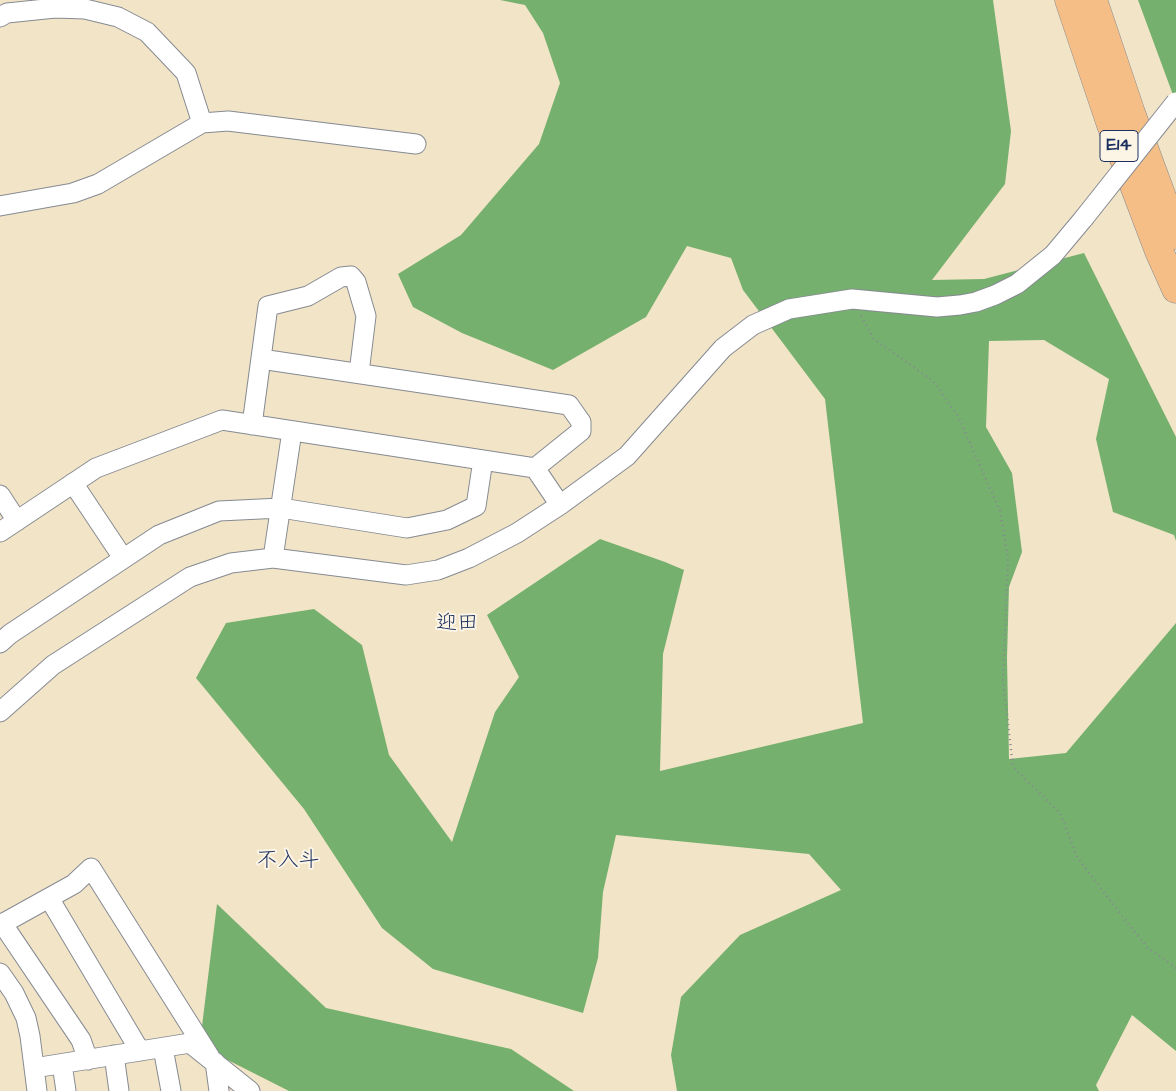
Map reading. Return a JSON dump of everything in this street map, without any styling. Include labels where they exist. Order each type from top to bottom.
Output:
[{"type":"highway","name":"E14","points":[[1069,0],[1110,122],[1176,290]]},
{"type":"highway","name":"E14","points":[[1093,0],[1131,113],[1176,235]]},
{"type":"street","points":[[0,17],[7,13],[54,8],[85,9],[118,17],[147,32],[186,73],[202,123]]},
{"type":"street","points":[[0,712],[53,665],[190,577],[232,563],[273,558],[406,575],[438,570],[469,558],[517,533],[560,505],[627,456],[723,348],[753,325],[788,309],[852,299],[937,307],[960,305],[976,302],[995,295],[1017,284],[1053,255],[1176,102]]},
{"type":"street","points":[[0,206],[73,193],[98,184],[202,123],[228,121],[416,144]]},
{"type":"street","points":[[252,425],[268,306],[308,296],[341,277],[351,276],[356,282],[366,316],[358,373]]},
{"type":"street","points":[[261,359],[569,405],[581,422],[581,431],[535,468]]},
{"type":"street","points":[[0,532],[96,468],[222,420],[535,468],[560,505]]},
{"type":"street","points":[[273,558],[292,431]]},
{"type":"street","points":[[3,633],[159,535],[219,511],[281,508],[407,528],[448,520],[476,506],[483,460]]},
{"type":"street","points":[[73,483],[123,558]]},
{"type":"street","points":[[0,496],[17,521]]},
{"type":"street","points":[[88,1060],[81,1040],[1,924],[74,884],[91,868],[212,1059],[220,1091]]},
{"type":"street","points":[[49,898],[140,1051]]},
{"type":"street","points":[[0,973],[14,993],[26,1018],[37,1091]]},
{"type":"street","points":[[34,1068],[190,1043],[250,1091]]},
{"type":"street","points":[[163,1048],[171,1091]]},
{"type":"street","points":[[114,1056],[119,1091]]},
{"type":"street","points":[[62,1064],[66,1091]]},
{"type":"path","points":[[852,299],[874,339],[933,381],[958,416],[1000,511],[1008,558],[1003,680],[1013,767],[1060,813],[1077,857],[1148,948],[1176,968]]},
{"type":"green space","points":[[500,0],[993,0],[1011,131],[1005,184],[932,280],[984,279],[1084,253],[1176,437],[1176,541],[1174,535],[1113,512],[1096,439],[1109,379],[1044,340],[989,341],[986,427],[1012,473],[1022,552],[1009,587],[1007,658],[1009,759],[1066,753],[1176,623],[1176,1051],[1132,1015],[1096,1085],[1099,1091],[677,1091],[671,1055],[681,997],[740,935],[841,890],[809,854],[616,835],[603,892],[598,958],[583,1013],[433,969],[382,928],[304,809],[196,678],[226,623],[314,609],[362,645],[389,755],[452,842],[495,712],[519,677],[487,615],[600,539],[684,570],[663,654],[660,771],[863,723],[825,399],[743,290],[731,258],[687,246],[646,317],[553,370],[462,333],[413,307],[398,274],[461,235],[539,144],[560,83],[543,33],[525,5]]},
{"type":"green space","points":[[1138,0],[1176,0],[1176,103]]},
{"type":"green space","points":[[217,904],[326,1008],[511,1049],[574,1091],[289,1091],[204,1048],[202,1026]]},
{"type":"district","name":"迎田","points":[[457,625]]},
{"type":"district","name":"不入斗","points":[[288,862]]}]
